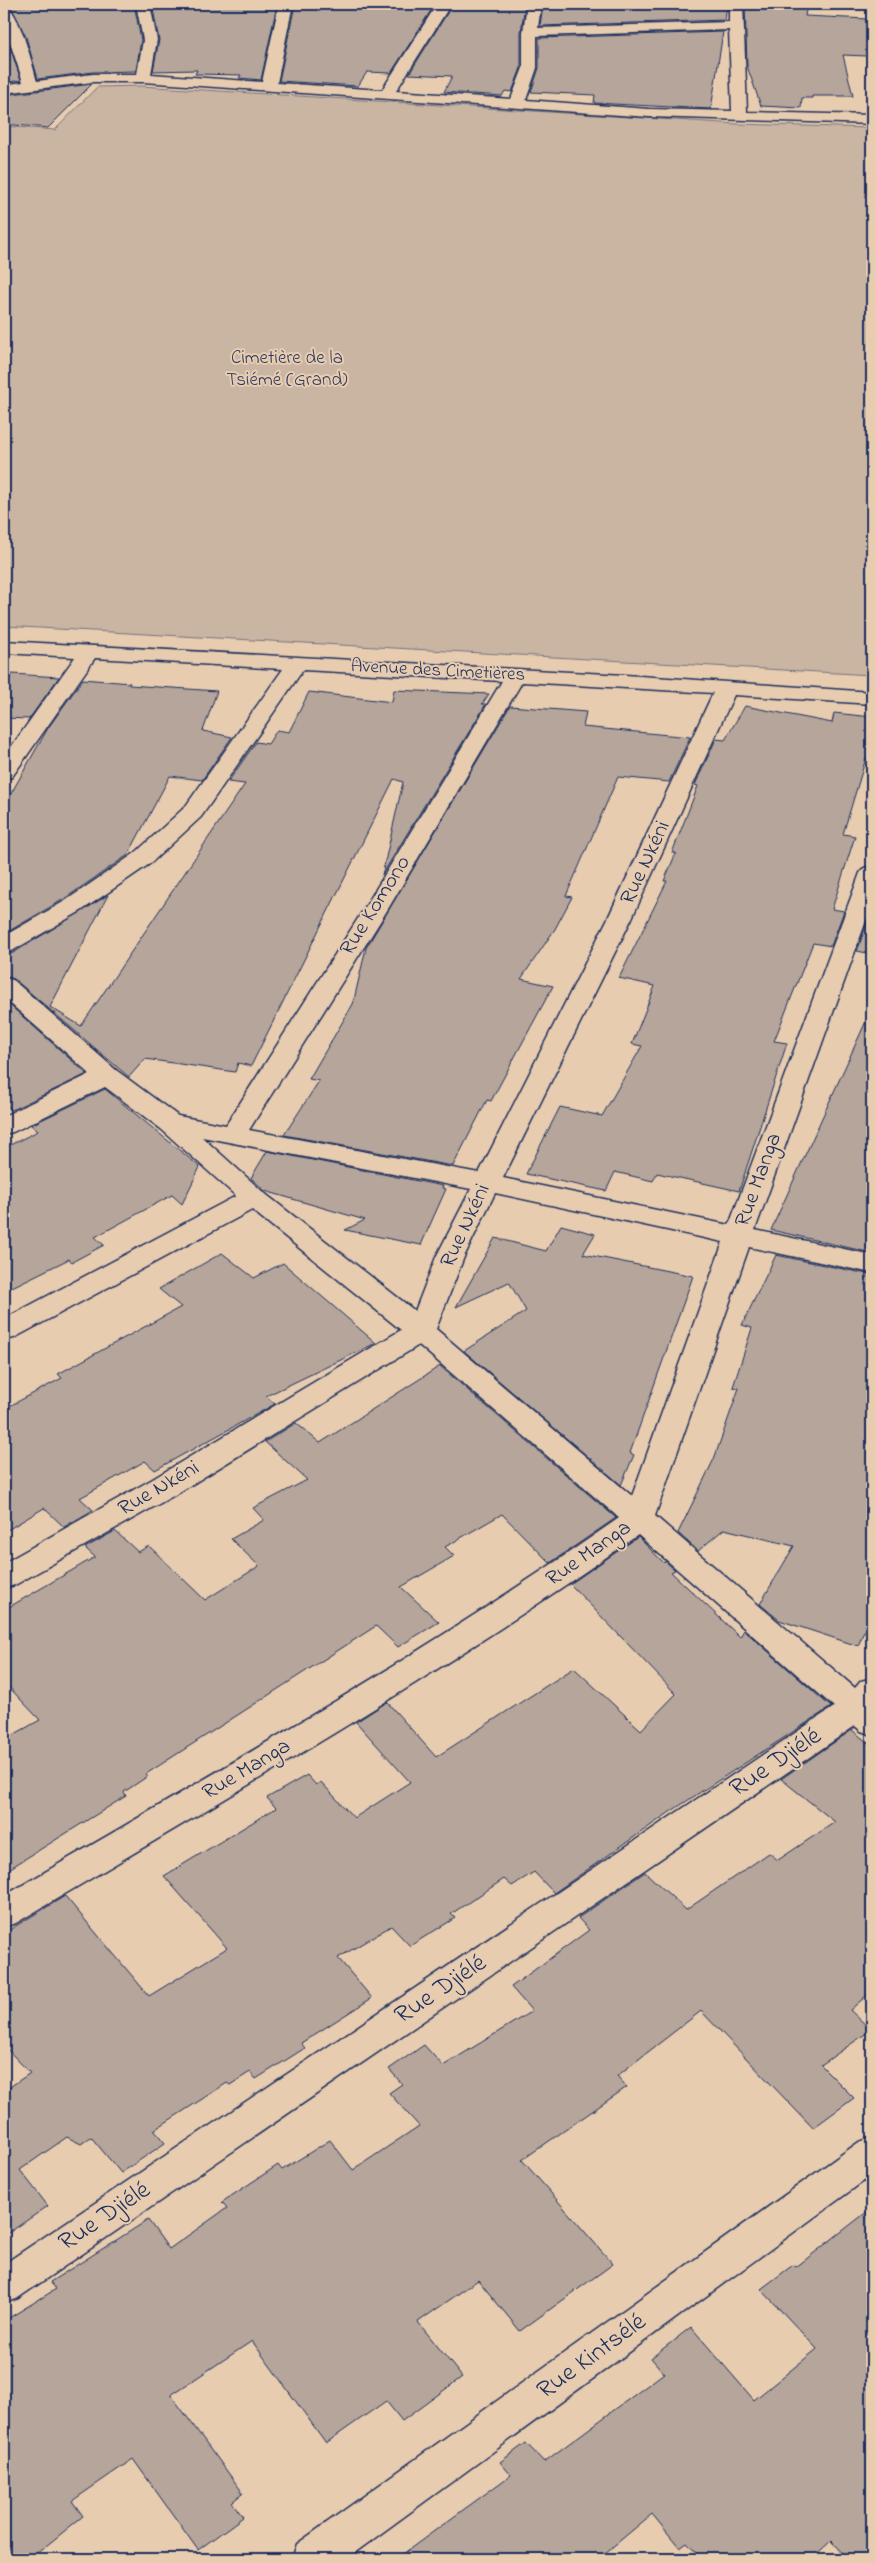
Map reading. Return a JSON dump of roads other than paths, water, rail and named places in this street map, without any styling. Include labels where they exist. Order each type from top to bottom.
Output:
[{"type":"street","points":[[143,4],[150,40],[143,78]]},
{"type":"street","points":[[268,86],[286,4]]},
{"type":"street","points":[[387,94],[444,4]]},
{"type":"street","points":[[517,103],[530,68],[530,32],[534,4]]},
{"type":"street","points":[[736,4],[735,26],[740,116]]},
{"type":"street","points":[[4,8],[18,41],[31,85]]},
{"type":"street","points":[[530,32],[735,26]]},
{"type":"street","points":[[4,89],[93,78],[143,78],[740,116],[872,120]]},
{"type":"street","name":"Avenue des Cimetières","points":[[4,647],[727,687],[872,698]]},
{"type":"street","points":[[4,772],[89,652]]},
{"type":"street","points":[[4,946],[72,906],[143,858],[193,812],[297,663]]},
{"type":"street","name":"Rue Komono","points":[[233,1134],[376,909],[515,676]]},
{"type":"street","name":"Rue Nkéni","points":[[4,1577],[162,1488],[421,1331],[450,1257],[620,918],[727,687]]},
{"type":"street","name":"Rue Manga","points":[[4,1913],[267,1758],[526,1598],[639,1519],[739,1236],[872,873]]},
{"type":"street","points":[[4,985],[107,1076],[170,1122],[254,1198],[421,1331],[639,1519],[867,1707]]},
{"type":"street","points":[[4,1126],[107,1076]]},
{"type":"street","points":[[170,1122],[486,1182],[872,1264]]},
{"type":"street","points":[[4,1331],[254,1198]]},
{"type":"street","name":"Rue Djiélé","points":[[4,2286],[867,1707]]},
{"type":"street","name":"Rue Kintsélé","points":[[312,2559],[872,2154]]},
{"type":"park label","name":"Cimetière de la Tsiémé (Grand)","points":[[287,369]]}]
